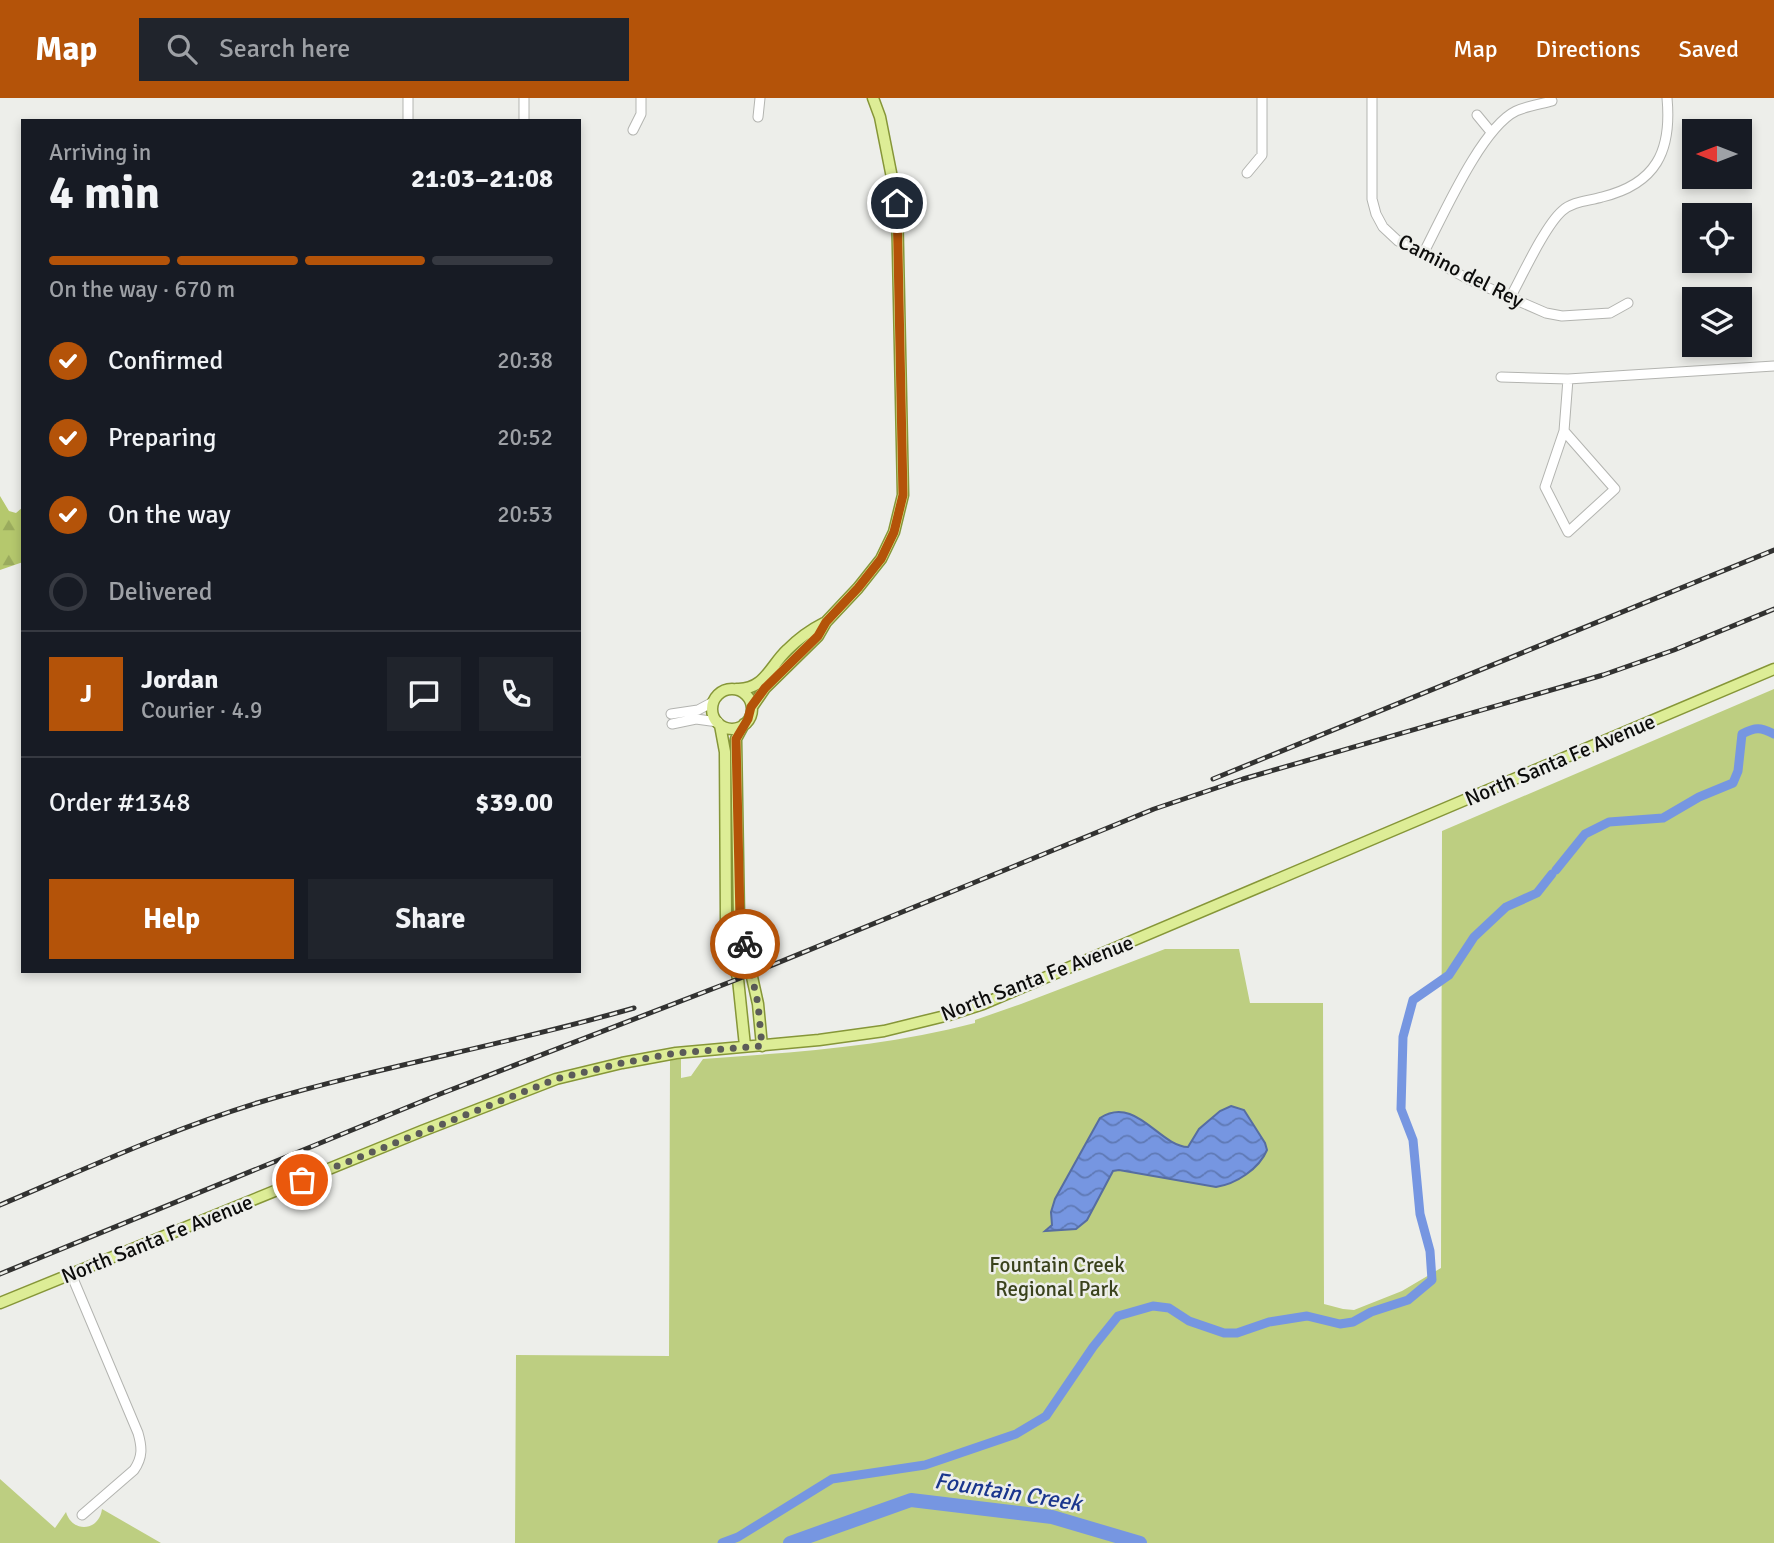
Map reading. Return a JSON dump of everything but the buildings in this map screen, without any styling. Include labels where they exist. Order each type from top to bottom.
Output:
[{"type":"main road","points":[[751,707],[765,688],[818,636],[826,622],[881,559],[894,532],[903,495],[897,203],[880,117],[873,98]]},
{"type":"main road","points":[[745,1046],[726,920],[725,752],[719,723],[713,713],[713,702],[723,691],[745,690],[761,683],[787,650],[811,630],[826,622]]},
{"type":"main road","name":"North Santa Fe Avenue","points":[[0,1303],[556,1079],[676,1053],[884,1031],[949,1015],[983,1003],[1774,669]]},
{"type":"main road","points":[[736,689],[747,696],[751,707],[751,713],[736,739],[740,918],[758,1004],[762,1046]]},
{"type":"main road","points":[[719,723],[732,729],[744,724]]},
{"type":"street","points":[[408,98],[408,119]]},
{"type":"street","points":[[524,98],[524,119]]},
{"type":"street","points":[[633,130],[641,114],[641,98]]},
{"type":"street","points":[[758,117],[760,98]]},
{"type":"street","points":[[1247,173],[1262,155],[1262,98]]},
{"type":"street","name":"Camino del Rey","points":[[1372,98],[1372,200],[1376,214],[1389,234],[1468,279],[1546,313],[1562,316],[1610,313],[1628,303]]},
{"type":"street","points":[[1510,298],[1526,267],[1563,210],[1575,203],[1619,193],[1645,178],[1656,166],[1667,136],[1667,98]]},
{"type":"street","points":[[1423,254],[1464,177],[1500,121],[1517,110],[1552,101]]},
{"type":"street","points":[[1477,115],[1491,132]]},
{"type":"street","points":[[1501,377],[1568,379],[1774,366]]},
{"type":"street","points":[[1564,431],[1615,489],[1568,533],[1545,487],[1564,431],[1568,379]]},
{"type":"street","points":[[713,702],[671,719],[719,723]]},
{"type":"street","points":[[71,1274],[138,1433],[141,1455],[134,1470],[82,1514]]},
{"type":"green space","points":[[0,496],[9,511],[16,513],[21,509],[21,563],[0,570]]},
{"type":"green space","name":"Fountain Creek Regional Park","points":[[1774,689],[1774,1543],[515,1543],[516,1355],[669,1356],[670,1060],[681,1058],[681,1078],[691,1076],[703,1059],[908,1038],[975,1023],[975,1020],[1165,949],[1239,949],[1250,1003],[1323,1003],[1324,1304],[1354,1310],[1402,1291],[1441,1268],[1442,831]]},
{"type":"green space","points":[[0,1479],[55,1528],[66,1512],[74,1524],[91,1526],[100,1517],[102,1509],[161,1543],[0,1543]]},
{"type":"water","points":[[1231,1106],[1244,1110],[1267,1150],[1246,1175],[1216,1187],[1113,1171],[1087,1220],[1076,1229],[1045,1231],[1052,1225],[1051,1212],[1055,1199],[1100,1118],[1113,1113],[1125,1113],[1136,1117],[1177,1145],[1188,1147],[1199,1129],[1220,1111]]},
{"type":"waterway","points":[[1556,870],[1585,834],[1609,822],[1663,818],[1699,797],[1733,783],[1738,771],[1742,734],[1758,729],[1774,734]]},
{"type":"waterway","points":[[722,1543],[738,1537],[832,1479],[925,1465],[1016,1434],[1046,1416],[1093,1347],[1118,1316],[1153,1306],[1169,1308],[1189,1321],[1224,1333],[1237,1333],[1269,1322],[1307,1316],[1340,1324],[1353,1322],[1371,1312],[1408,1300],[1432,1280],[1430,1251],[1420,1214],[1413,1140],[1401,1109],[1403,1037],[1413,1000],[1449,975],[1474,937],[1506,907],[1537,893],[1552,874]]},
{"type":"waterway","name":"Fountain Creek","points":[[790,1543],[911,1500],[1052,1517],[1140,1543]]},
{"type":"railway","points":[[1213,779],[1774,550]]},
{"type":"railway","points":[[0,1274],[440,1094],[738,979],[1154,809],[1243,779],[1603,675],[1674,650],[1774,609]]},
{"type":"railway","points":[[0,1205],[159,1138],[257,1103],[634,1008]]},
{"type":"way so far","points":[[302,1180],[556,1079],[676,1053],[762,1046],[758,1004],[745,944]]},
{"type":"route","points":[[745,944],[740,918],[736,739],[751,713],[751,707],[765,688],[818,636],[826,622],[881,559],[894,532],[903,495],[897,203]]}]
